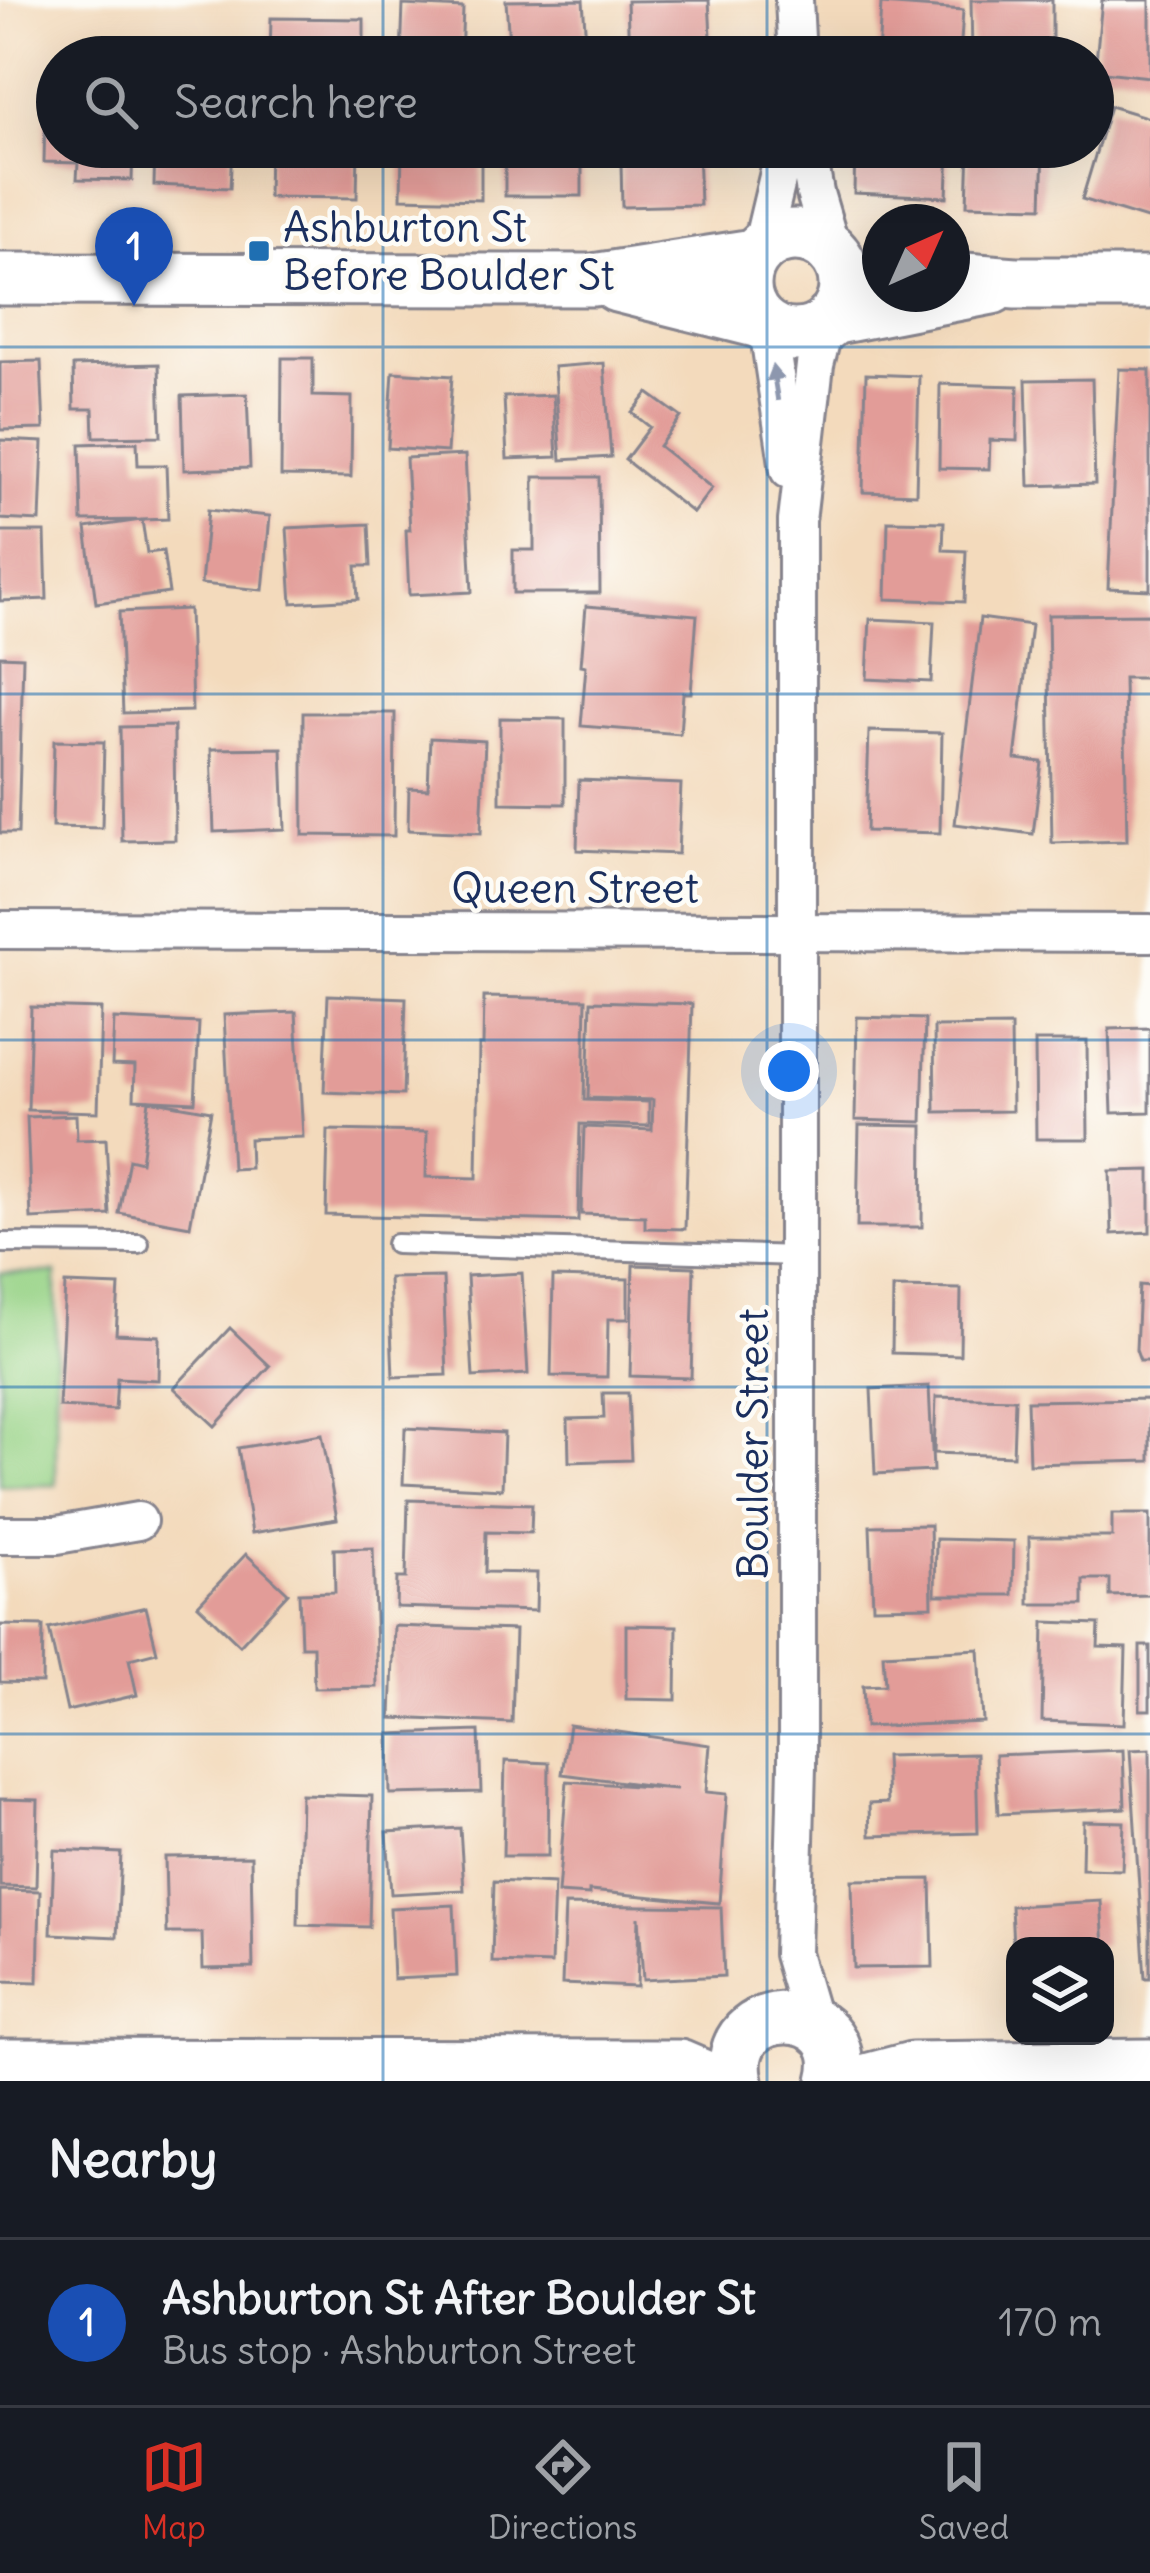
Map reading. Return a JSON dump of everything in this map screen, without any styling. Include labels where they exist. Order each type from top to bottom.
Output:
[{"type":"street","points":[[794,0],[796,36]]},
{"type":"street","points":[[779,168],[757,252],[747,268],[746,296],[764,325],[797,521]]},
{"type":"street","points":[[797,521],[814,365],[828,322],[844,295],[851,263],[814,193],[810,168]]},
{"type":"street","points":[[0,279],[593,280],[757,252],[784,236],[797,235],[821,242],[851,263]]},
{"type":"street","points":[[970,279],[1150,283]]},
{"type":"street","points":[[593,280],[791,335],[828,322],[1016,283]]},
{"type":"street","name":"Boulder Street","points":[[797,521],[797,1766],[792,1954],[826,2048]]},
{"type":"street","name":"Queen Street","points":[[0,930],[1150,933]]},
{"type":"street","points":[[0,1535],[57,1535],[139,1521]]},
{"type":"street","name":"Boulder Street","points":[[726,2058],[792,1954]]},
{"type":"street","points":[[0,2065],[726,2058],[787,2016],[826,2048],[888,2075],[1150,2065]]},
{"type":"lane","points":[[0,1243],[139,1244]]},
{"type":"lane","points":[[396,1244],[798,1256]]},
{"type":"green space","points":[[0,1273],[56,1273],[56,1485],[0,1486]]},
{"type":"building","points":[[583,0],[586,36],[508,36],[506,1]]},
{"type":"building","points":[[709,0],[711,36],[628,36],[627,1]]},
{"type":"building","points":[[971,0],[1052,0],[1052,36],[972,36]]},
{"type":"building","points":[[1102,0],[1150,0],[1150,77],[1114,73],[1114,36],[1098,36]]},
{"type":"building","points":[[881,4],[963,10],[961,36],[879,36]]},
{"type":"building","points":[[403,5],[463,8],[462,36],[402,36]]},
{"type":"building","points":[[271,18],[364,19],[364,36],[271,36]]},
{"type":"building","points":[[1114,107],[1150,118],[1150,220],[1082,199],[1091,168],[1114,168]]},
{"type":"building","points":[[78,168],[132,168],[132,180],[77,179]]},
{"type":"building","points":[[154,168],[231,168],[230,188],[154,185]]},
{"type":"building","points":[[269,168],[358,168],[357,198],[268,197]]},
{"type":"building","points":[[402,168],[481,168],[481,200],[401,198]]},
{"type":"building","points":[[505,168],[582,168],[582,196],[505,196]]},
{"type":"building","points":[[621,168],[699,168],[700,205],[622,207]]},
{"type":"building","points":[[855,168],[948,168],[947,197],[854,193]]},
{"type":"building","points":[[968,168],[1043,168],[1042,207],[967,204]]},
{"type":"building","points":[[282,358],[313,358],[313,396],[352,397],[351,477],[281,476]]},
{"type":"building","points":[[41,361],[44,429],[0,430],[0,362]]},
{"type":"building","points":[[604,363],[611,457],[561,460],[554,367]]},
{"type":"building","points":[[159,364],[161,436],[94,437],[93,409],[74,409],[73,366]]},
{"type":"building","points":[[1119,369],[1150,370],[1150,590],[1108,588]]},
{"type":"building","points":[[393,372],[452,376],[447,452],[388,448]]},
{"type":"building","points":[[866,374],[919,376],[916,494],[863,492]]},
{"type":"building","points":[[1092,379],[1095,484],[1029,486],[1026,380]]},
{"type":"building","points":[[940,384],[1018,386],[1017,441],[990,440],[989,469],[939,468]]},
{"type":"building","points":[[648,393],[681,417],[659,446],[712,488],[693,513],[625,460],[650,427],[632,413]]},
{"type":"building","points":[[247,394],[250,468],[184,470],[182,396]]},
{"type":"building","points":[[553,395],[557,457],[507,459],[504,397]]},
{"type":"building","points":[[0,440],[43,442],[40,521],[0,519]]},
{"type":"building","points":[[137,442],[138,465],[166,465],[168,519],[142,520],[147,553],[163,551],[169,593],[96,603],[86,528],[141,520],[82,521],[80,444]]},
{"type":"building","points":[[465,455],[472,592],[409,595],[406,458]]},
{"type":"building","points":[[534,477],[599,477],[600,593],[513,593],[513,550],[534,550]]},
{"type":"building","points":[[208,510],[270,516],[263,590],[201,584]]},
{"type":"building","points":[[888,521],[944,522],[943,550],[966,551],[964,602],[886,599]]},
{"type":"building","points":[[369,524],[371,566],[356,566],[358,599],[292,603],[287,528]]},
{"type":"building","points":[[0,532],[45,532],[47,599],[0,601]]},
{"type":"building","points":[[586,606],[697,615],[691,693],[683,693],[680,734],[581,726]]},
{"type":"building","points":[[189,609],[192,711],[123,713],[119,612]]},
{"type":"building","points":[[1150,614],[1150,678],[1124,678],[1127,841],[1052,843],[1048,615]]},
{"type":"building","points":[[980,618],[1031,625],[1015,759],[1042,762],[1033,834],[955,824]]},
{"type":"building","points":[[870,619],[934,622],[931,682],[867,679]]},
{"type":"building","points":[[0,656],[23,657],[18,833],[0,833]]},
{"type":"building","points":[[303,713],[395,713],[394,836],[303,835]]},
{"type":"building","points":[[500,718],[565,719],[565,804],[500,803]]},
{"type":"building","points":[[174,726],[175,840],[122,841],[120,727]]},
{"type":"building","points":[[869,731],[942,733],[940,833],[866,831]]},
{"type":"building","points":[[430,738],[485,741],[481,833],[408,830],[409,788],[428,789]]},
{"type":"building","points":[[54,741],[104,742],[102,828],[52,827]]},
{"type":"building","points":[[282,748],[285,829],[214,832],[211,749]]},
{"type":"building","points":[[579,780],[681,784],[678,854],[577,850]]},
{"type":"building","points":[[328,995],[406,998],[403,1095],[324,1092]]},
{"type":"building","points":[[484,997],[586,999],[584,1100],[649,1102],[649,1126],[580,1124],[578,1221],[326,1215],[328,1130],[427,1132],[426,1177],[477,1178]]},
{"type":"building","points":[[591,1001],[692,1004],[685,1229],[645,1228],[645,1216],[581,1214],[584,1127],[652,1130],[653,1100],[588,1098]]},
{"type":"building","points":[[31,1007],[101,1009],[98,1112],[28,1110]]},
{"type":"building","points":[[296,1012],[303,1137],[249,1139],[250,1168],[232,1169],[224,1015]]},
{"type":"building","points":[[857,1017],[925,1019],[922,1122],[855,1120]]},
{"type":"building","points":[[114,1019],[199,1023],[195,1102],[134,1099],[135,1066],[112,1065]]},
{"type":"building","points":[[1011,1026],[1012,1111],[935,1112],[934,1027]]},
{"type":"building","points":[[1150,1028],[1150,1112],[1112,1113],[1109,1029]]},
{"type":"building","points":[[1035,1041],[1087,1041],[1088,1139],[1036,1139]]},
{"type":"building","points":[[149,1100],[211,1111],[190,1226],[119,1213],[129,1159],[141,1162]]},
{"type":"building","points":[[76,1115],[77,1140],[106,1139],[110,1215],[31,1219],[27,1117]]},
{"type":"building","points":[[859,1125],[923,1126],[922,1227],[857,1227]]},
{"type":"building","points":[[1150,1170],[1150,1232],[1112,1234],[1110,1171]]},
{"type":"building","points":[[633,1265],[694,1267],[691,1378],[630,1376]]},
{"type":"building","points":[[522,1273],[528,1374],[473,1377],[467,1276]]},
{"type":"building","points":[[443,1277],[447,1375],[393,1377],[389,1278]]},
{"type":"building","points":[[553,1277],[628,1279],[628,1319],[608,1319],[607,1377],[551,1376]]},
{"type":"building","points":[[65,1284],[119,1286],[116,1334],[159,1336],[158,1380],[117,1378],[115,1410],[59,1407]]},
{"type":"building","points":[[1139,1285],[1150,1286],[1150,1361],[1140,1361],[1136,1350]]},
{"type":"building","points":[[893,1288],[961,1289],[960,1355],[892,1353]]},
{"type":"building","points":[[230,1328],[270,1366],[215,1426],[174,1388]]},
{"type":"building","points":[[929,1386],[933,1471],[875,1474],[871,1389]]},
{"type":"building","points":[[603,1393],[628,1393],[631,1460],[569,1462],[568,1419],[604,1418]]},
{"type":"building","points":[[936,1397],[1015,1399],[1013,1456],[934,1453]]},
{"type":"building","points":[[1150,1399],[1150,1461],[1029,1464],[1027,1401]]},
{"type":"building","points":[[405,1428],[504,1433],[502,1489],[403,1484]]},
{"type":"building","points":[[322,1434],[337,1519],[252,1533],[238,1448]]},
{"type":"building","points":[[408,1500],[532,1504],[531,1533],[486,1532],[485,1572],[537,1573],[536,1611],[396,1607],[397,1578],[406,1578]]},
{"type":"building","points":[[1112,1514],[1150,1514],[1150,1595],[1110,1596],[1110,1579],[1084,1579],[1084,1604],[1029,1604],[1029,1537],[1112,1537]]},
{"type":"building","points":[[930,1525],[932,1606],[873,1607],[870,1526]]},
{"type":"building","points":[[936,1539],[1014,1541],[1013,1595],[935,1595]]},
{"type":"building","points":[[373,1548],[377,1687],[314,1688],[313,1646],[301,1646],[299,1593],[335,1592],[334,1549]]},
{"type":"building","points":[[246,1554],[288,1593],[240,1645],[198,1605]]},
{"type":"building","points":[[146,1607],[157,1652],[129,1659],[137,1695],[67,1711],[49,1629]]},
{"type":"building","points":[[1044,1622],[1099,1624],[1098,1647],[1126,1648],[1124,1724],[1042,1721]]},
{"type":"building","points":[[0,1625],[43,1626],[42,1683],[0,1682]]},
{"type":"building","points":[[626,1625],[677,1626],[676,1700],[626,1699]]},
{"type":"building","points":[[394,1626],[515,1630],[512,1723],[391,1718]]},
{"type":"building","points":[[1140,1646],[1150,1646],[1150,1710],[1140,1710]]},
{"type":"building","points":[[979,1649],[983,1722],[865,1727],[863,1686],[885,1685],[883,1654]]},
{"type":"building","points":[[569,1725],[710,1745],[706,1792],[727,1794],[719,1903],[589,1891],[589,1895],[558,1893],[567,1781],[677,1789],[562,1774]]},
{"type":"building","points":[[479,1731],[481,1792],[390,1794],[389,1734]]},
{"type":"building","points":[[1150,1749],[1150,1978],[1145,1978],[1130,1750]]},
{"type":"building","points":[[1123,1750],[1125,1808],[998,1814],[995,1755]]},
{"type":"building","points":[[976,1754],[978,1833],[870,1836],[869,1804],[887,1803],[885,1756]]},
{"type":"building","points":[[505,1761],[549,1763],[548,1856],[503,1856]]},
{"type":"building","points":[[301,1794],[372,1796],[369,1927],[298,1925]]},
{"type":"building","points":[[0,1799],[38,1800],[36,1887],[0,1886]]},
{"type":"building","points":[[1083,1821],[1124,1822],[1122,1870],[1082,1869]]},
{"type":"building","points":[[460,1828],[464,1890],[391,1894],[387,1832]]},
{"type":"building","points":[[54,1850],[121,1853],[117,1937],[51,1934]]},
{"type":"building","points":[[251,1856],[253,1968],[203,1969],[202,1933],[167,1933],[165,1857]]},
{"type":"building","points":[[931,1879],[933,1967],[854,1968],[852,1880]]},
{"type":"building","points":[[494,1881],[554,1884],[551,1964],[492,1962]]},
{"type":"building","points":[[0,1890],[40,1891],[38,1982],[0,1981]]},
{"type":"building","points":[[1101,1901],[1103,1937],[1013,1937],[1011,1906]]},
{"type":"building","points":[[454,1905],[457,1976],[393,1979],[390,1908]]},
{"type":"building","points":[[565,1905],[721,1907],[724,1976],[643,1980],[639,1917],[637,1987],[562,1984]]},
{"type":"place","name":"Ashburton St Before Boulder St","points":[[259,251]]},
{"type":"place","name":"Ashburton St After Boulder St","points":[[134,306]]}]
